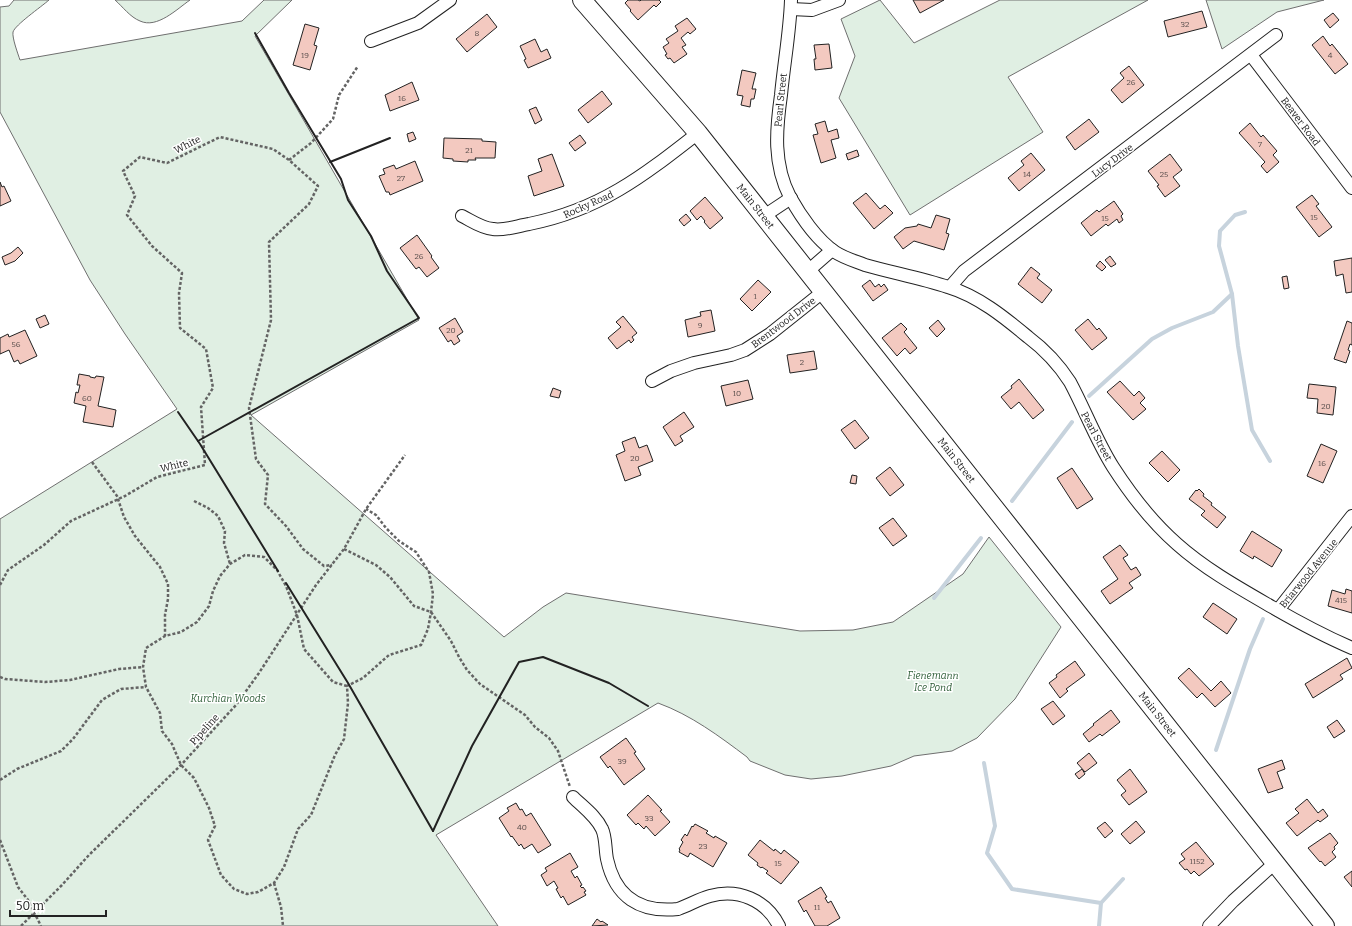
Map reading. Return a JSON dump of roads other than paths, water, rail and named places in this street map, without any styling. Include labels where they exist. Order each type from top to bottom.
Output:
[{"type":"main road","name":"Main Street","points":[[582,0],[698,133],[1276,862],[1325,926]]},
{"type":"street","points":[[371,41],[418,23],[450,0]]},
{"type":"street","points":[[791,4],[816,9],[839,0]]},
{"type":"street","name":"Pearl Street","points":[[791,4],[777,124],[777,148],[782,177],[791,198],[809,226],[832,250],[847,258],[890,272],[950,287],[978,300],[1031,338],[1057,365],[1069,382],[1096,437],[1113,466],[1143,507],[1166,534],[1204,565],[1322,635],[1352,648]]},
{"type":"street","name":"Lucy Drive","points":[[950,287],[964,271],[1276,35]]},
{"type":"street","name":"Beaver Road","points":[[1250,55],[1352,188]]},
{"type":"street","name":"Rocky Road","points":[[462,216],[481,226],[498,229],[538,222],[574,212],[593,204],[628,185],[698,133]]},
{"type":"street","points":[[764,216],[791,198]]},
{"type":"street","points":[[808,271],[832,250]]},
{"type":"street","name":"Brentwood Drive","points":[[652,381],[671,371],[694,363],[731,356],[750,348],[824,291]]},
{"type":"street","name":"Briarwood Avenue","points":[[1278,610],[1352,516]]},
{"type":"street","points":[[573,797],[593,816],[601,827],[604,833],[605,849],[610,874],[620,890],[630,899],[640,905],[654,909],[672,909],[685,906],[712,895],[738,895],[754,900],[762,905],[773,915],[779,926]]},
{"type":"street","points":[[1209,926],[1232,901],[1276,862]]},
{"type":"waterway","points":[[1245,212],[1235,215],[1220,231],[1219,246],[1232,294],[1238,346],[1252,430],[1270,461]]},
{"type":"waterway","points":[[1089,396],[1152,339],[1172,328],[1213,312],[1232,294]]},
{"type":"waterway","points":[[1012,501],[1072,422]]},
{"type":"waterway","points":[[934,598],[981,538]]},
{"type":"waterway","points":[[1216,750],[1250,649],[1263,619]]},
{"type":"waterway","points":[[984,763],[995,826],[987,853],[1012,889],[1101,903]]},
{"type":"waterway","points":[[1099,926],[1101,903],[1123,879]]},
{"type":"park label","name":"Fienemann Ice Pond","points":[[933,680]]},
{"type":"park label","name":"Kurchian Woods","points":[[228,698]]}]
